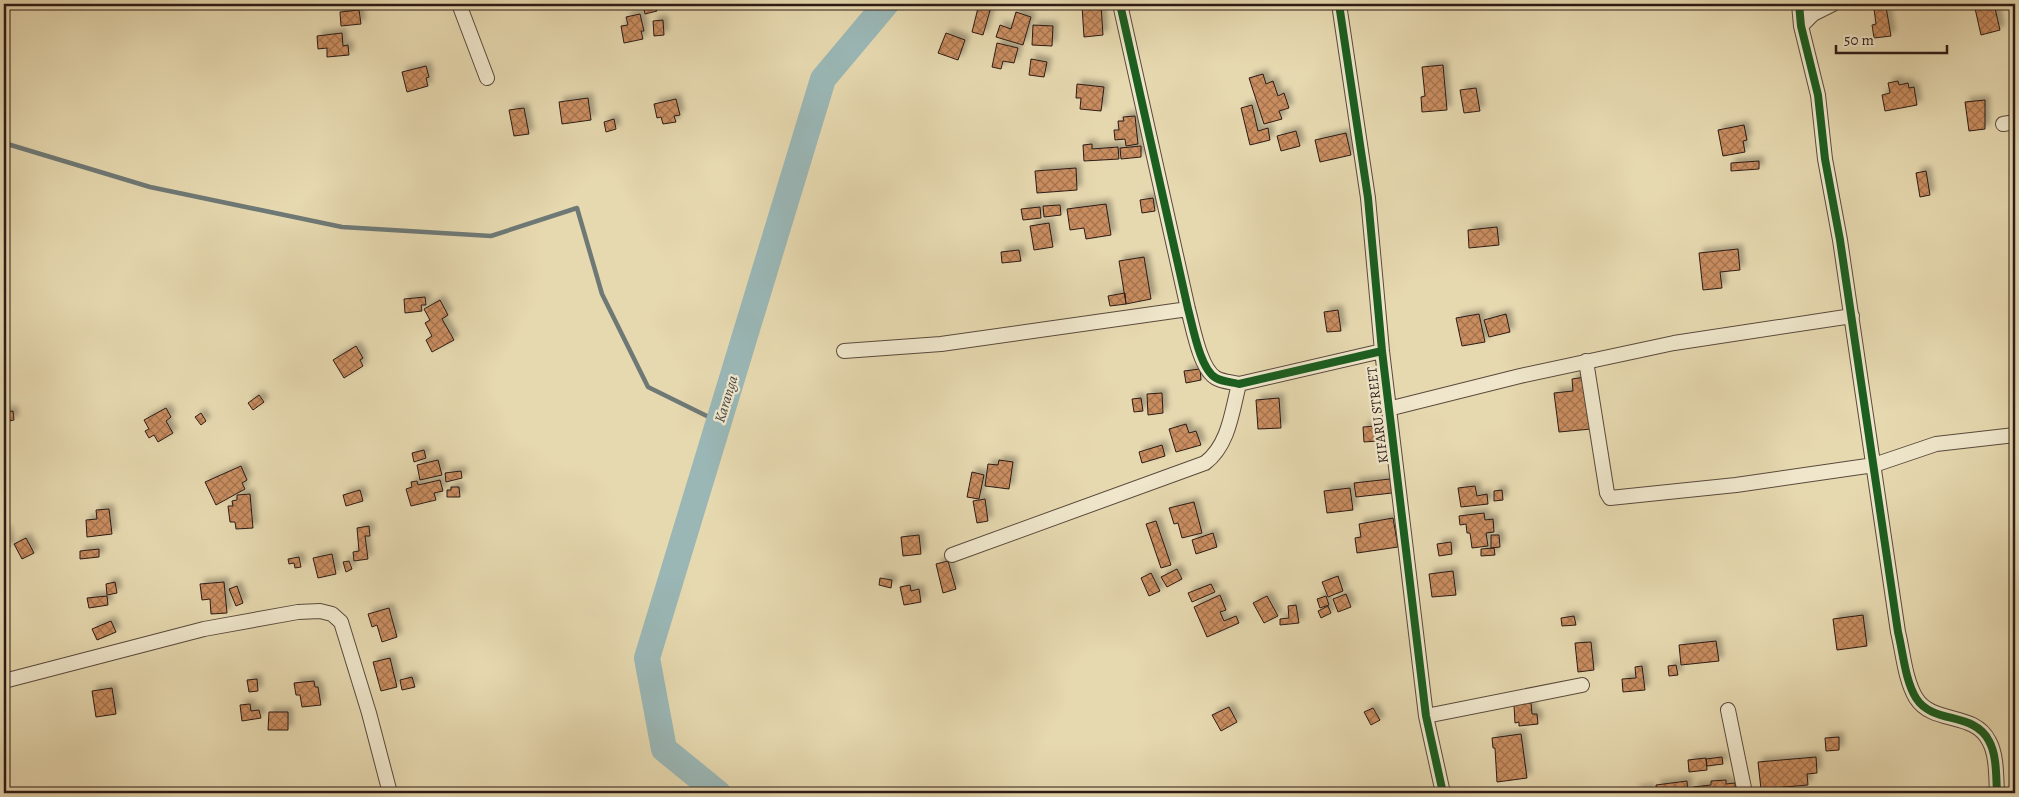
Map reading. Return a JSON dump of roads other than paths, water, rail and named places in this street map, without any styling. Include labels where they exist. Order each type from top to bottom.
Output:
[{"type":"street","points":[[459,4],[486,78]]},
{"type":"street","points":[[1120,4],[1188,309],[1202,359],[1212,375],[1218,379],[1240,384],[1382,351]]},
{"type":"street","name":"KIFARU STREET","points":[[1340,4],[1368,198],[1388,409],[1426,716],[1443,793]]},
{"type":"street","points":[[1799,4],[1801,26],[1818,95],[1825,159],[1852,316],[1898,632],[1912,688],[1916,698],[1933,713],[1960,719],[1979,727],[1990,741],[1994,754],[1998,793]]},
{"type":"street","points":[[1801,26],[1813,14],[1834,4]]},
{"type":"street","points":[[844,352],[941,344],[1188,309]]},
{"type":"street","points":[[1388,409],[1586,361],[1674,343],[1852,316]]},
{"type":"street","points":[[1586,361],[1607,493],[1610,498],[1736,484],[1874,465],[1936,444],[2015,435]]},
{"type":"street","points":[[952,555],[1205,463],[1218,450],[1224,439],[1240,384]]},
{"type":"street","points":[[4,681],[204,629],[298,612],[320,611],[332,614],[341,622],[369,713],[390,793]]},
{"type":"street","points":[[1426,716],[1582,685]]},
{"type":"street","points":[[1728,710],[1745,793]]},
{"type":"waterway","name":"Karanga","points":[[718,793],[664,749],[647,658],[823,79],[886,4]]},
{"type":"waterway","points":[[4,143],[150,187],[342,227],[491,236],[577,208],[602,294],[648,387],[719,422]]}]
